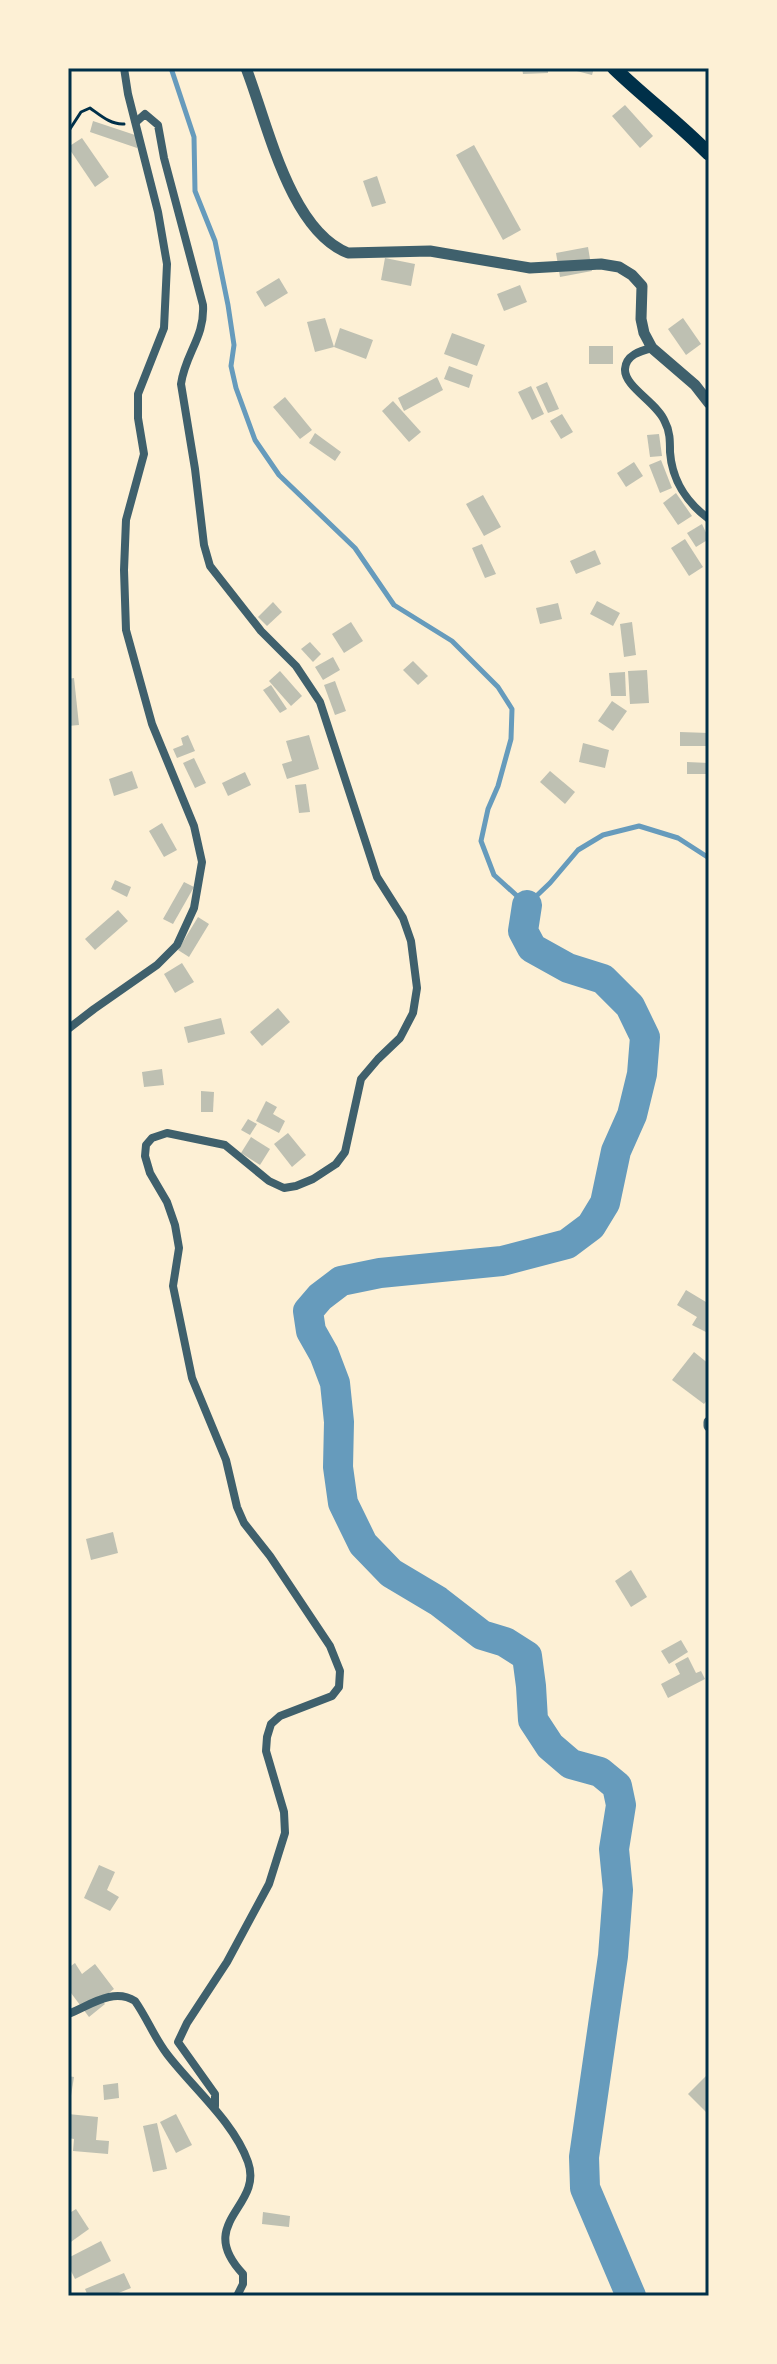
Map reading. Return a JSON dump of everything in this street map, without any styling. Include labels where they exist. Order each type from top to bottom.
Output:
[{"type":"highway","points":[[614,68],[709,154]]},
{"type":"street","points":[[68,1029],[157,965],[177,945],[194,908],[202,862],[194,826],[152,724],[124,618],[126,520],[144,454],[138,394],[164,328],[167,264],[124,68]]},
{"type":"street","points":[[246,68],[291,191],[313,224],[337,248],[348,253],[430,251],[530,268],[601,264],[619,267],[642,286],[644,333],[652,348],[695,385],[709,403]]},
{"type":"street","points":[[136,122],[145,114],[158,125],[203,305],[201,334],[183,370],[181,384],[204,545],[210,566],[261,631],[296,666],[320,702],[377,877],[403,918],[411,941],[417,988],[413,1013],[400,1038],[361,1079],[345,1152],[336,1164],[313,1179],[284,1188],[269,1181],[225,1145],[167,1133],[152,1138],[146,1145],[145,1156],[150,1173],[167,1202],[175,1225],[179,1248],[173,1286],[192,1378],[226,1460],[237,1507],[244,1523],[330,1646],[340,1671],[339,1687],[332,1696],[295,1709],[271,1724],[266,1751],[284,1812],[285,1833],[269,1884],[227,1962],[178,2042],[215,2094],[215,2106]]},
{"type":"street","points":[[652,348],[629,358],[625,366],[626,377],[657,407],[666,422],[670,455],[682,491],[709,519]]},
{"type":"street","points":[[68,2014],[110,1997],[126,1996],[135,2001],[165,2052],[196,2090],[215,2106],[240,2146],[250,2170],[248,2188],[230,2220],[225,2247],[228,2257],[243,2274],[243,2284],[237,2296]]},
{"type":"path","points":[[68,132],[81,112],[90,108],[120,125],[136,122]]},
{"type":"building","points":[[522,68],[548,68],[548,73],[523,74]]},
{"type":"building","points":[[565,68],[594,68],[592,75]]},
{"type":"building","points":[[625,105],[653,136],[640,148],[612,116]]},
{"type":"building","points":[[93,121],[141,137],[137,148],[90,132]]},
{"type":"building","points":[[82,138],[109,177],[95,187],[68,147]]},
{"type":"building","points":[[474,145],[521,230],[503,240],[456,155]]},
{"type":"building","points":[[377,176],[386,203],[372,207],[363,181]]},
{"type":"building","points":[[588,247],[592,271],[560,277],[556,253]]},
{"type":"building","points":[[385,258],[415,264],[411,286],[381,280]]},
{"type":"building","points":[[279,278],[288,293],[265,307],[256,292]]},
{"type":"building","points":[[520,285],[527,302],[504,311],[497,294]]},
{"type":"building","points":[[325,318],[334,347],[315,352],[307,322]]},
{"type":"building","points":[[683,318],[701,344],[686,355],[668,329]]},
{"type":"building","points":[[340,328],[373,340],[366,359],[334,347]]},
{"type":"building","points":[[452,333],[485,345],[477,366],[444,354]]},
{"type":"building","points":[[589,346],[613,346],[613,364],[589,364]]},
{"type":"building","points":[[449,366],[473,375],[469,388],[444,379]]},
{"type":"building","points":[[437,377],[443,390],[404,411],[398,398]]},
{"type":"building","points":[[547,382],[559,409],[548,413],[536,387]]},
{"type":"building","points":[[531,386],[544,414],[532,420],[518,392]]},
{"type":"building","points":[[285,397],[312,430],[300,439],[273,407]]},
{"type":"building","points":[[393,401],[421,432],[409,442],[382,411]]},
{"type":"building","points":[[562,414],[573,432],[561,439],[550,421]]},
{"type":"building","points":[[315,433],[341,452],[335,461],[309,443]]},
{"type":"building","points":[[659,434],[662,456],[650,457],[647,435]]},
{"type":"building","points":[[661,460],[672,488],[660,493],[649,465]]},
{"type":"building","points":[[634,462],[643,476],[626,487],[617,473]]},
{"type":"building","points":[[676,493],[692,516],[678,525],[663,503]]},
{"type":"building","points":[[483,495],[501,527],[484,536],[466,504]]},
{"type":"building","points":[[702,524],[709,539],[696,547],[687,533]]},
{"type":"building","points":[[685,539],[703,567],[689,576],[671,548]]},
{"type":"building","points":[[482,544],[496,574],[485,578],[472,548]]},
{"type":"building","points":[[595,550],[601,564],[576,574],[570,561]]},
{"type":"building","points":[[597,601],[620,613],[613,626],[590,614]]},
{"type":"building","points":[[273,602],[282,612],[267,626],[258,617]]},
{"type":"building","points":[[558,603],[562,619],[540,624],[536,608]]},
{"type":"building","points":[[351,622],[363,641],[344,653],[332,634]]},
{"type":"building","points":[[632,622],[636,655],[624,657],[620,624]]},
{"type":"building","points":[[310,642],[321,654],[313,662],[301,649]]},
{"type":"building","points":[[333,657],[340,670],[323,680],[315,667]]},
{"type":"building","points":[[413,661],[428,676],[418,685],[403,670]]},
{"type":"building","points":[[647,670],[649,703],[630,704],[628,671]]},
{"type":"building","points":[[280,671],[302,696],[291,706],[269,681]]},
{"type":"building","points":[[625,672],[626,696],[611,696],[609,673]]},
{"type":"building","points":[[74,678],[79,725],[68,726],[68,679]]},
{"type":"building","points":[[335,681],[346,711],[335,715],[324,685]]},
{"type":"building","points":[[271,685],[287,709],[280,713],[263,690]]},
{"type":"building","points":[[612,701],[627,711],[613,731],[598,721]]},
{"type":"building","points":[[680,732],[709,733],[709,746],[680,746]]},
{"type":"building","points":[[188,735],[195,751],[177,758],[173,749],[183,745],[181,738]]},
{"type":"building","points":[[309,735],[319,769],[287,779],[282,764],[292,761],[286,741]]},
{"type":"building","points":[[583,743],[609,750],[605,768],[579,762]]},
{"type":"building","points":[[194,758],[206,783],[195,788],[183,763]]},
{"type":"building","points":[[687,762],[709,763],[709,774],[687,774]]},
{"type":"building","points":[[132,771],[138,788],[114,796],[109,779]]},
{"type":"building","points":[[550,771],[575,792],[565,804],[540,782]]},
{"type":"building","points":[[245,772],[251,785],[228,796],[222,783]]},
{"type":"building","points":[[306,784],[310,812],[299,813],[295,785]]},
{"type":"building","points":[[162,823],[177,850],[164,857],[149,831]]},
{"type":"building","points":[[115,880],[131,887],[127,897],[111,889]]},
{"type":"building","points":[[184,882],[194,887],[173,924],[163,919]]},
{"type":"building","points":[[118,910],[128,921],[95,950],[85,939]]},
{"type":"building","points":[[198,917],[209,924],[189,957],[178,950]]},
{"type":"building","points":[[182,963],[194,982],[175,993],[164,974]]},
{"type":"building","points":[[278,1008],[290,1022],[262,1046],[250,1032]]},
{"type":"building","points":[[221,1018],[225,1034],[188,1043],[184,1027]]},
{"type":"building","points":[[162,1069],[164,1085],[144,1087],[142,1072]]},
{"type":"building","points":[[201,1091],[214,1092],[213,1112],[201,1112]]},
{"type":"building","points":[[266,1101],[277,1107],[273,1114],[285,1121],[279,1133],[256,1121]]},
{"type":"building","points":[[248,1119],[257,1124],[250,1135],[241,1130]]},
{"type":"building","points":[[288,1133],[306,1155],[292,1167],[274,1144]]},
{"type":"building","points":[[251,1137],[270,1149],[260,1165],[241,1153]]},
{"type":"building","points":[[686,1290],[706,1302],[709,1296],[708,1333],[692,1325],[697,1317],[677,1305]]},
{"type":"building","points":[[694,1352],[709,1364],[709,1398],[704,1404],[672,1380]]},
{"type":"building","points":[[113,1532],[118,1553],[91,1560],[86,1539]]},
{"type":"building","points":[[631,1570],[647,1597],[631,1607],[615,1581]]},
{"type":"building","points":[[681,1640],[688,1652],[669,1664],[661,1651]]},
{"type":"building","points":[[688,1657],[696,1673],[701,1671],[705,1679],[668,1698],[661,1684],[680,1674],[675,1664]]},
{"type":"building","points":[[99,1865],[115,1872],[107,1890],[119,1897],[110,1911],[84,1898]]},
{"type":"building","points":[[75,1963],[82,1974],[95,1964],[114,1989],[101,1999],[105,2004],[89,2017],[68,1989],[68,1968]]},
{"type":"building","points":[[709,2073],[709,2115],[688,2094]]},
{"type":"building","points":[[68,2076],[74,2077],[70,2102],[68,2102]]},
{"type":"building","points":[[118,2083],[119,2098],[104,2100],[103,2085]]},
{"type":"building","points":[[68,2114],[98,2117],[96,2140],[109,2141],[108,2154],[73,2151],[74,2139],[68,2138]]},
{"type":"building","points":[[176,2114],[192,2145],[176,2153],[160,2122]]},
{"type":"building","points":[[157,2123],[167,2169],[153,2172],[143,2126]]},
{"type":"building","points":[[76,2209],[89,2229],[68,2244],[68,2214]]},
{"type":"building","points":[[263,2212],[290,2216],[289,2227],[262,2224]]},
{"type":"building","points":[[101,2241],[111,2261],[75,2279],[68,2258]]},
{"type":"building","points":[[124,2273],[131,2288],[111,2296],[88,2296],[85,2289]]},
{"type":"waterway","points":[[171,68],[194,137],[195,191],[215,241],[234,345],[231,366],[255,440],[279,475],[355,548],[394,605],[452,641],[498,687],[512,709],[511,739],[481,841],[494,875],[527,905],[578,850],[603,835],[639,826],[678,838],[709,858]]},
{"type":"waterway","points":[[527,905],[523,931],[532,948],[568,968],[603,979],[630,1006],[645,1037],[642,1074],[632,1115],[616,1151],[605,1203],[591,1226],[567,1244],[502,1261],[380,1273],[341,1281],[308,1311],[311,1331],[335,1383],[339,1422],[338,1467],[343,1503],[363,1544],[391,1573],[438,1601],[482,1635],[505,1642],[527,1656],[533,1720],[550,1746],[571,1764],[600,1772],[617,1786],[621,1805],[614,1849],[618,1890],[613,1956],[584,2157],[585,2188],[631,2296]]}]
